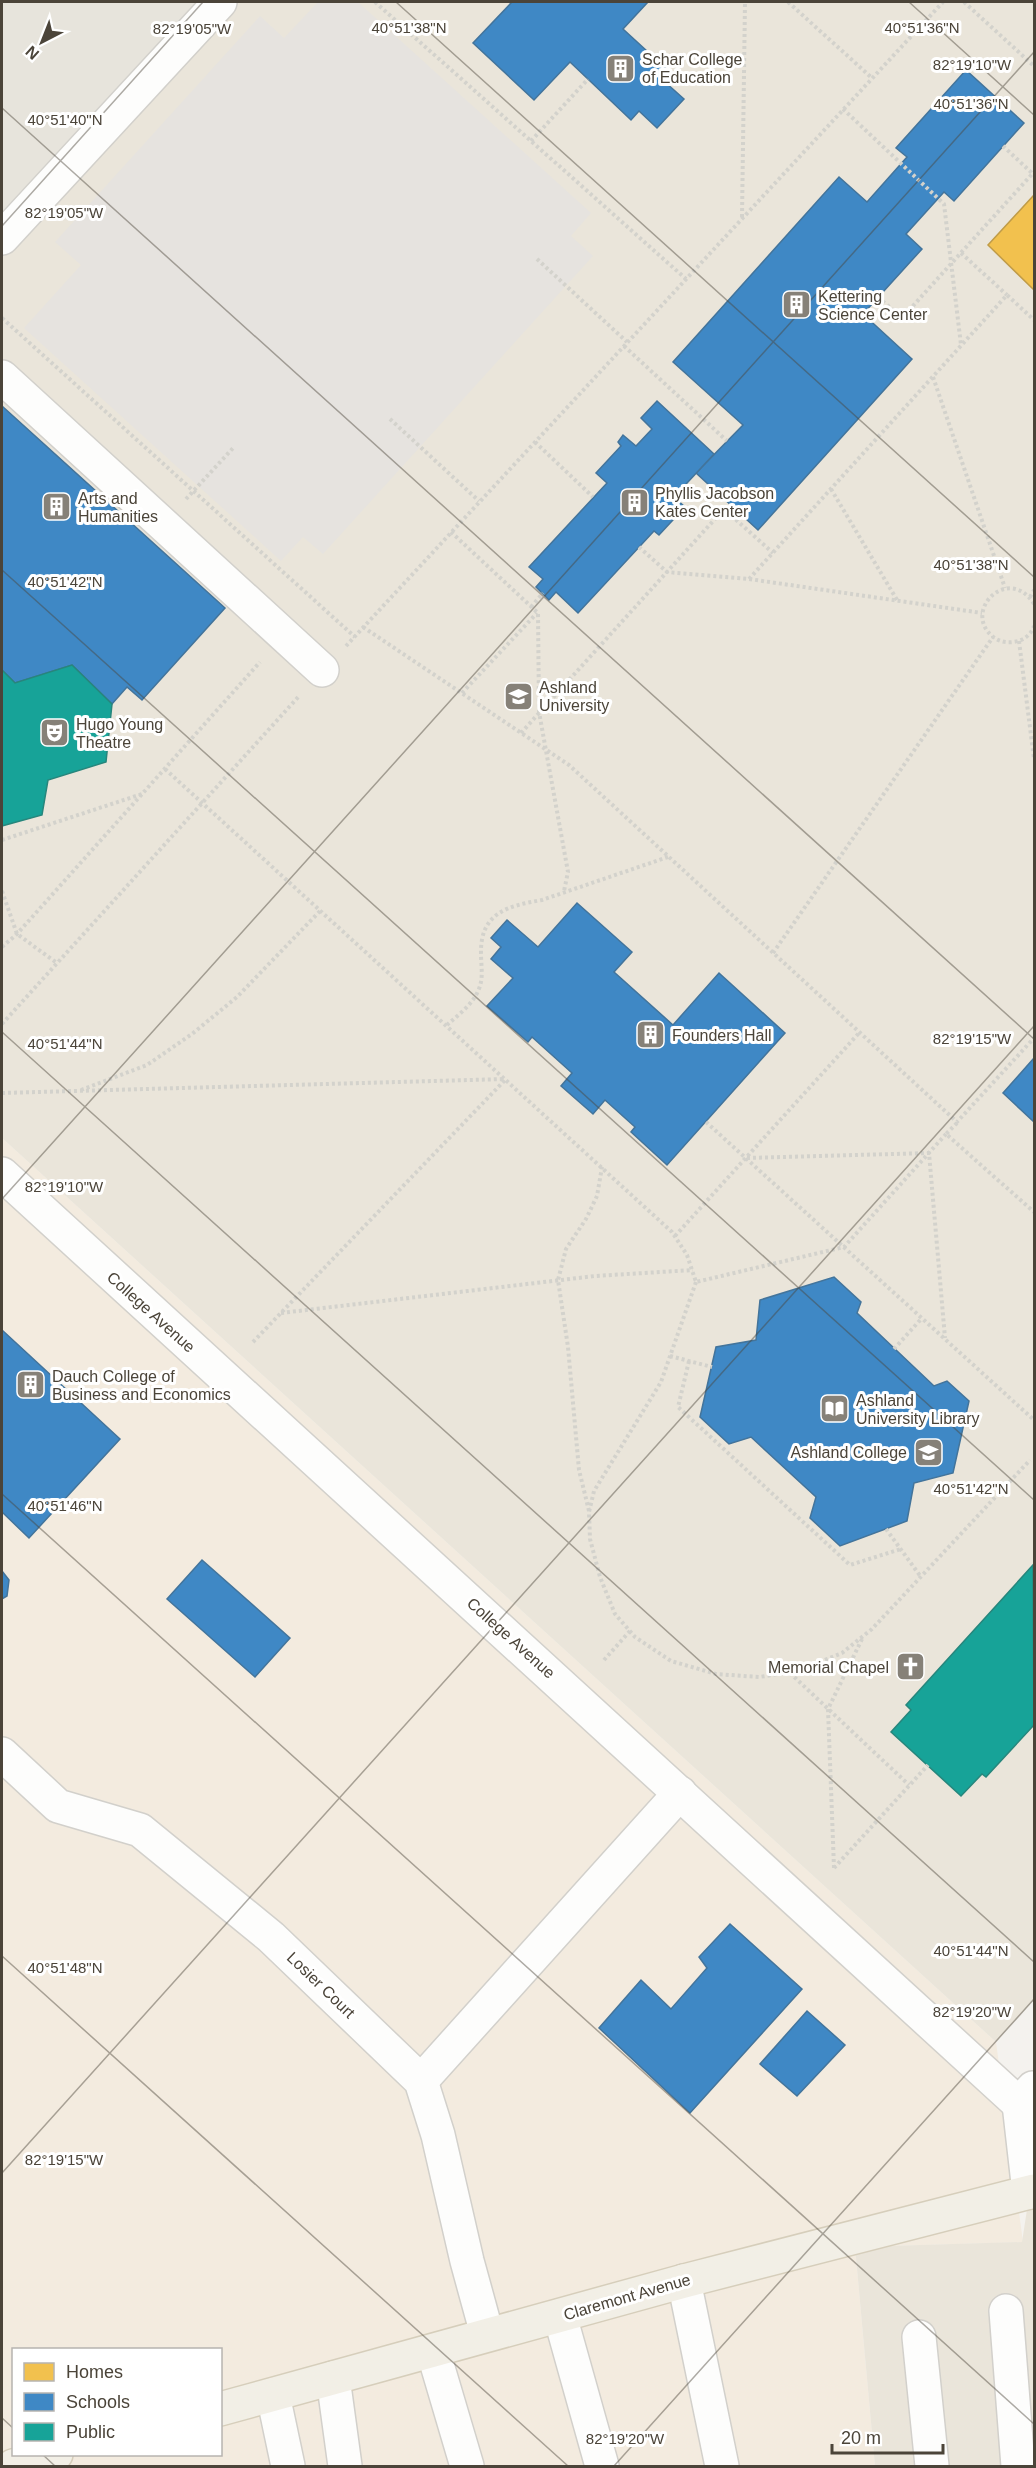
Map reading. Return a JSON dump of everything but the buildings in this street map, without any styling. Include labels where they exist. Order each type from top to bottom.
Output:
[{"type":"main road","name":"Claremont Avenue","points":[[222,2408],[684,2281],[1032,2192]]},
{"type":"main road","points":[[13,2466],[49,2456]]},
{"type":"street","points":[[2,238],[220,2]]},
{"type":"street","points":[[2,377],[322,670]]},
{"type":"street","name":"College Avenue","points":[[2,1174],[680,1793],[1027,2095]]},
{"type":"street","name":"Losier Court","points":[[2,1754],[58,1806],[140,1830],[271,1937],[421,2081],[438,2135],[466,2261],[487,2334]]},
{"type":"street","points":[[421,2081],[680,1793]]},
{"type":"street","points":[[1027,2095],[1032,2192]]},
{"type":"street","points":[[684,2281],[722,2466]]},
{"type":"street","points":[[1006,2311],[1018,2466]]},
{"type":"street","points":[[560,2316],[602,2466]]},
{"type":"street","points":[[919,2337],[932,2466]]},
{"type":"street","points":[[433,2351],[467,2466]]},
{"type":"street","points":[[333,2378],[345,2466]]},
{"type":"street","points":[[273,2395],[288,2466]]},
{"type":"path","points":[[375,2],[686,279]]},
{"type":"path","points":[[742,218],[745,2]]},
{"type":"path","points":[[788,2],[872,78]]},
{"type":"path","points":[[2,1023],[322,670],[943,2]]},
{"type":"path","points":[[964,2],[1035,66]]},
{"type":"path","points":[[531,141],[588,79]]},
{"type":"path","points":[[843,109],[944,204],[961,346]]},
{"type":"path","points":[[878,297],[902,318],[1034,173],[1003,146]]},
{"type":"path","points":[[961,253],[1035,320]]},
{"type":"path","points":[[537,259],[627,342]]},
{"type":"path","points":[[749,579],[1007,295]]},
{"type":"path","points":[[2,318],[355,637]]},
{"type":"path","points":[[624,346],[727,441]]},
{"type":"path","points":[[933,377],[1005,588]]},
{"type":"path","points":[[390,419],[480,501]]},
{"type":"path","points":[[535,442],[593,497]]},
{"type":"path","points":[[163,524],[234,447]]},
{"type":"path","points":[[831,489],[898,601]]},
{"type":"path","points":[[521,733],[724,509],[773,553]]},
{"type":"path","points":[[451,532],[538,613],[539,712],[568,872],[564,891]]},
{"type":"path","points":[[639,547],[667,572],[749,579],[982,613]]},
{"type":"path","points":[[1034,630],[1019,641],[1001,642],[993,637],[983,622],[982,613],[990,597],[1005,588],[1023,591],[1035,604]]},
{"type":"path","points":[[1030,597],[1035,590]]},
{"type":"path","points":[[531,607],[543,593]]},
{"type":"path","points":[[462,693],[538,613]]},
{"type":"path","points":[[363,627],[569,765],[957,1122]]},
{"type":"path","points":[[2,947],[17,934],[285,635]]},
{"type":"path","points":[[773,953],[993,637]]},
{"type":"path","points":[[1019,641],[1035,759]]},
{"type":"path","points":[[165,769],[675,1236],[693,1270],[696,1282],[661,1382],[594,1491],[589,1512]]},
{"type":"path","points":[[2,840],[142,794]]},
{"type":"path","points":[[447,1025],[467,1008],[478,991],[482,973],[481,938],[489,921],[501,911],[668,857]]},
{"type":"path","points":[[2,891],[17,934],[57,963]]},
{"type":"path","points":[[77,1091],[147,1065],[192,1034],[237,997],[321,910]]},
{"type":"path","points":[[675,1236],[859,1033]]},
{"type":"path","points":[[696,1282],[844,1247],[1035,1038]]},
{"type":"path","points":[[2,1093],[506,1079]]},
{"type":"path","points":[[253,1342],[506,1079]]},
{"type":"path","points":[[706,1122],[1035,1420]]},
{"type":"path","points":[[946,1134],[1035,1212]]},
{"type":"path","points":[[746,1158],[929,1153]]},
{"type":"path","points":[[929,1153],[945,1339]]},
{"type":"path","points":[[602,1167],[597,1196],[586,1219],[566,1249],[558,1280],[568,1347],[579,1470],[589,1512],[590,1539],[600,1577],[615,1614],[635,1637],[671,1661],[716,1674],[759,1677],[790,1673],[842,1653],[863,1636],[921,1577],[1030,1460]]},
{"type":"path","points":[[280,1313],[558,1280],[693,1270]]},
{"type":"path","points":[[894,1349],[922,1318]]},
{"type":"path","points":[[670,1356],[712,1367]]},
{"type":"path","points":[[689,1361],[678,1407],[850,1565],[901,1549]]},
{"type":"path","points":[[886,1529],[921,1577]]},
{"type":"path","points":[[604,1660],[630,1631]]},
{"type":"path","points":[[863,1636],[828,1709],[834,1868],[928,1765]]},
{"type":"path","points":[[790,1673],[909,1785]]},
{"type":"shaded area","points":[[2,2],[231,2],[2,254]]},
{"type":"shaded area","name":"Ashland University","points":[[231,2],[1034,2],[1034,2000],[996,2042],[2,1138],[2,254]]},
{"type":"shaded area","points":[[318,2],[358,2],[591,213],[571,236],[593,256],[323,554],[303,537],[281,561],[24,328],[81,265],[55,242],[260,16],[284,38]]},
{"type":"shaded area","points":[[2,1138],[996,2042],[1023,2242],[855,2247],[875,2466],[2,2466]]},
{"type":"shaded area","points":[[1034,2164],[1034,2466],[875,2466],[855,2247],[1022,2242]]},
{"type":"place","name":"Schar College of Education","points":[[621,68]]},
{"type":"place","name":"Kettering Science Center","points":[[797,305]]},
{"type":"place","name":"Phyllis Jacobson Kates Center","points":[[634,502]]},
{"type":"place","name":"Arts and Humanities","points":[[57,507]]},
{"type":"place","name":"Ashland University","points":[[518,696]]},
{"type":"place","name":"Hugo Young Theatre","points":[[55,733]]},
{"type":"place","name":"Founders Hall","points":[[651,1035]]},
{"type":"place","name":"Dauch College of Business and Economics","points":[[31,1385]]},
{"type":"place","name":"Ashland University Library","points":[[835,1409]]},
{"type":"place","name":"Ashland College","points":[[928,1452]]},
{"type":"place","name":"Memorial Chapel","points":[[910,1667]]}]
